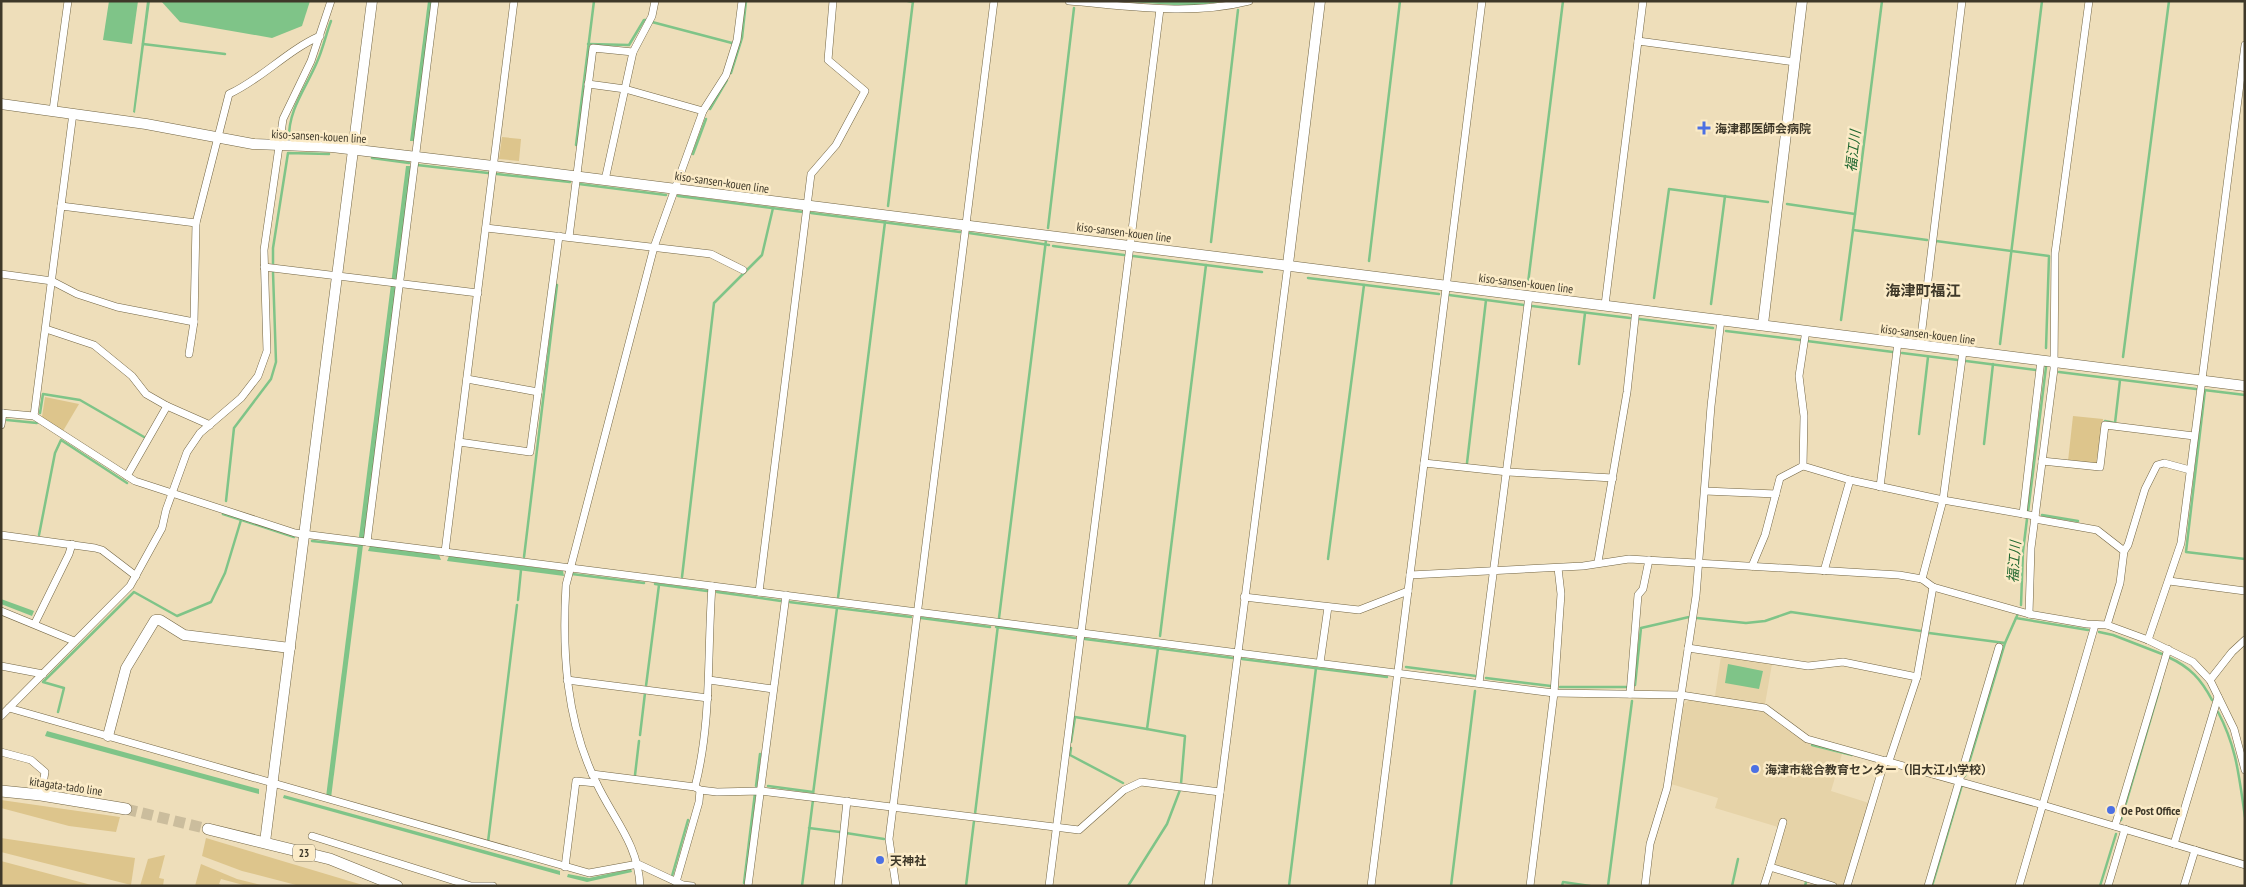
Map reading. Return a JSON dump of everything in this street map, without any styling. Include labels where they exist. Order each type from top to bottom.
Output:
[{"type":"main road","points":[[265,842],[372,1]]},
{"type":"main road","points":[[1288,264],[1320,1]]},
{"type":"main road","points":[[1762,324],[1802,1]]},
{"type":"main road","name":"kiso-sansen-kouen line","points":[[1,104],[146,124],[219,139],[278,146],[352,149],[415,156],[965,226],[1288,264],[1605,306],[1762,324],[2245,386]]},
{"type":"main road","points":[[108,736],[126,668],[155,620],[160,620],[184,635],[290,648]]},
{"type":"main road","name":"kitagata-tado line","points":[[1,792],[41,795],[126,810]]},
{"type":"main road","name":"23","points":[[208,829],[330,860],[397,886]]},
{"type":"street","points":[[53,110],[68,1]]},
{"type":"street","points":[[1,716],[130,586],[162,528],[187,452],[200,433],[248,389],[263,364],[267,351],[264,250],[283,119],[311,61],[332,1]]},
{"type":"street","points":[[367,542],[396,283],[435,1]]},
{"type":"street","points":[[445,552],[514,1]]},
{"type":"street","points":[[604,180],[633,52],[652,16],[656,1]]},
{"type":"street","points":[[640,886],[638,864],[634,850],[596,783],[569,704],[564,609],[570,568],[654,247],[703,111],[726,75],[737,40],[742,1]]},
{"type":"street","points":[[759,592],[812,174],[836,145],[865,91],[828,60],[833,1]]},
{"type":"street","points":[[896,886],[889,839],[892,806],[994,1]]},
{"type":"street","points":[[1069,1],[1160,9],[1206,9],[1250,1]]},
{"type":"street","points":[[1371,886],[1482,1]]},
{"type":"street","points":[[1605,306],[1643,1]]},
{"type":"street","points":[[1920,345],[1962,1]]},
{"type":"street","points":[[2029,614],[2031,548],[2054,361],[2055,253],[2089,1]]},
{"type":"street","points":[[1049,886],[1160,9]]},
{"type":"street","points":[[189,354],[194,322],[196,223],[229,94],[249,85],[303,44],[320,36]]},
{"type":"street","points":[[1638,42],[1795,62]]},
{"type":"street","points":[[2148,640],[2181,543],[2245,45]]},
{"type":"street","points":[[569,238],[592,48],[633,52]]},
{"type":"street","points":[[588,84],[625,89],[703,111]]},
{"type":"street","points":[[34,416],[73,113]]},
{"type":"street","points":[[61,206],[196,223]]},
{"type":"street","points":[[486,228],[712,254],[742,270]]},
{"type":"street","points":[[459,442],[530,452],[559,236]]},
{"type":"street","points":[[1208,886],[1288,264]]},
{"type":"street","points":[[264,267],[478,293]]},
{"type":"street","points":[[1,274],[52,281],[77,294],[117,307],[194,322]]},
{"type":"street","points":[[1480,683],[1529,296]]},
{"type":"street","points":[[1598,562],[1627,392],[1636,309]]},
{"type":"street","points":[[1645,886],[1650,844],[1667,788],[1700,563],[1711,406],[1721,319]]},
{"type":"street","points":[[46,329],[94,345],[132,376],[146,394],[167,406],[210,425]]},
{"type":"street","points":[[1803,466],[1804,416],[1799,376],[1806,330]]},
{"type":"street","points":[[1880,487],[1898,342]]},
{"type":"street","points":[[1922,579],[1943,500],[1963,351]]},
{"type":"street","points":[[2023,514],[2041,360]]},
{"type":"street","points":[[467,379],[538,392]]},
{"type":"street","points":[[127,476],[167,406]]},
{"type":"street","points":[[1,425],[2,413],[34,416],[135,481],[304,534],[1554,693],[1681,695],[1765,708],[1807,739],[2043,804],[2245,865]]},
{"type":"street","points":[[2042,460],[2100,467],[2105,425],[2194,436]]},
{"type":"street","points":[[1424,463],[1508,472],[1613,478]]},
{"type":"street","points":[[2107,625],[2120,583],[2124,550],[2128,545],[2145,489],[2157,465],[2164,463],[2190,470]]},
{"type":"street","points":[[1752,566],[1765,535],[1780,478],[1803,466],[1880,487],[2097,530],[2124,550]]},
{"type":"street","points":[[1824,571],[1850,480]]},
{"type":"street","points":[[1704,491],[1776,494]]},
{"type":"street","points":[[1,536],[72,544],[102,550],[136,576]]},
{"type":"street","points":[[35,623],[69,554],[72,544]]},
{"type":"street","points":[[1410,575],[1558,568],[1629,559],[1922,579],[1933,587],[2029,614],[2096,625],[2107,625],[2148,640],[2193,662],[2210,680],[2234,729],[2245,770]]},
{"type":"street","points":[[1630,694],[1638,595],[1643,589],[1649,560]]},
{"type":"street","points":[[1530,886],[1554,693],[1561,594],[1558,568]]},
{"type":"street","points":[[2169,581],[2245,591]]},
{"type":"street","points":[[676,882],[700,802],[697,788],[702,760],[708,698],[712,586]]},
{"type":"street","points":[[1847,886],[1887,760],[1918,677],[1933,587]]},
{"type":"street","points":[[1244,597],[1359,610],[1408,590]]},
{"type":"street","points":[[748,886],[786,595]]},
{"type":"street","points":[[1320,663],[1328,607]]},
{"type":"street","points":[[1,611],[35,623],[74,641]]},
{"type":"street","points":[[2019,886],[2096,625]]},
{"type":"street","points":[[2210,680],[2232,652],[2245,640]]},
{"type":"street","points":[[1928,886],[1999,646]]},
{"type":"street","points":[[1688,648],[1808,666],[1843,662],[1918,677]]},
{"type":"street","points":[[2115,826],[2168,649]]},
{"type":"street","points":[[1,666],[43,674]]},
{"type":"street","points":[[567,680],[708,698]]},
{"type":"street","points":[[709,680],[773,689]]},
{"type":"street","points":[[2174,844],[2218,697]]},
{"type":"street","points":[[10,708],[206,763],[272,785],[588,874],[638,864],[676,882],[692,886]]},
{"type":"street","points":[[1,752],[31,760],[45,772],[41,795]]},
{"type":"street","points":[[592,774],[717,792],[761,791],[1079,830],[1124,790],[1141,782],[1220,792]]},
{"type":"street","points":[[564,867],[576,781],[596,783]]},
{"type":"street","points":[[838,886],[847,801]]},
{"type":"street","points":[[1764,886],[1783,822]]},
{"type":"street","points":[[2108,886],[2125,829]]},
{"type":"street","points":[[312,836],[470,886],[493,886]]},
{"type":"street","points":[[2184,886],[2195,850]]},
{"type":"street","points":[[1770,867],[1833,886]]},
{"type":"shaded area","points":[[109,1],[138,1],[132,44],[103,40]]},
{"type":"shaded area","points":[[147,1],[150,1],[135,113],[133,112]]},
{"type":"shaded area","points":[[161,1],[310,1],[302,26],[272,38],[180,22]]},
{"type":"shaded area","points":[[428,1],[432,1],[415,141],[410,141]]},
{"type":"shaded area","points":[[1115,1],[1230,1],[1189,6]]},
{"type":"shaded area","points":[[502,137],[521,139],[519,161],[499,159]]},
{"type":"shaded area","points":[[406,166],[411,166],[331,798],[326,797]]},
{"type":"shaded area","points":[[45,397],[79,404],[63,431],[42,417]]},
{"type":"shaded area","points":[[2073,416],[2103,419],[2096,464],[2068,461]]},
{"type":"shaded area","points":[[370,546],[439,555],[441,560],[368,551]]},
{"type":"shaded area","points":[[449,556],[563,571],[564,576],[447,561]]},
{"type":"shaded area","points":[[1,599],[34,611],[32,616],[1,604]]},
{"type":"shaded area","name":"海津市総合教育センター（旧大江小学校）","points":[[1721,656],[1772,664],[1764,710],[1811,745],[1842,754],[1831,791],[1869,803],[1846,883],[1842,886],[1776,865],[1780,822],[1778,827],[1715,808],[1718,798],[1671,784],[1684,704],[1690,699],[1714,703]]},
{"type":"shaded area","points":[[1728,664],[1763,671],[1759,689],[1725,683]]},
{"type":"shaded area","points":[[47,731],[259,789],[259,794],[45,736]]},
{"type":"shaded area","points":[[284,795],[560,871],[560,875],[283,798]]},
{"type":"shaded area","points":[[1,800],[120,817],[116,832],[69,826],[1,808]]},
{"type":"shaded area","points":[[1,838],[135,858],[131,885],[1,852]]},
{"type":"shaded area","points":[[206,838],[366,886],[300,886],[242,871],[202,856]]},
{"type":"shaded area","points":[[165,855],[159,878],[164,879],[163,886],[140,886],[148,859]]},
{"type":"shaded area","points":[[1,861],[95,886],[1,886]]},
{"type":"shaded area","points":[[201,864],[237,879],[265,886],[247,886],[221,879],[219,884],[224,886],[195,886]]},
{"type":"shaded area","points":[[631,869],[632,872],[587,882],[567,877],[568,874],[589,878]]},
{"type":"waterway","points":[[576,145],[594,1]]},
{"type":"waterway","points":[[731,73],[742,38],[746,1]]},
{"type":"waterway","points":[[908,1],[913,2]]},
{"type":"waterway","points":[[888,206],[913,1]]},
{"type":"waterway","points":[[1369,261],[1400,1]]},
{"type":"waterway","points":[[1528,283],[1563,1]]},
{"type":"waterway","name":"福江川","points":[[1882,1],[1853,230],[1927,240]]},
{"type":"waterway","points":[[2000,344],[2042,1]]},
{"type":"waterway","points":[[2123,357],[2169,1]]},
{"type":"waterway","points":[[1048,228],[1074,8]]},
{"type":"waterway","points":[[1211,242],[1238,10]]},
{"type":"waterway","points":[[588,44],[629,45],[644,20],[646,20]]},
{"type":"waterway","points":[[289,139],[291,118],[298,99],[313,72],[331,21]]},
{"type":"waterway","points":[[652,22],[732,43]]},
{"type":"waterway","points":[[143,44],[225,54]]},
{"type":"waterway","points":[[710,109],[727,80]]},
{"type":"waterway","points":[[693,154],[706,119]]},
{"type":"waterway","points":[[273,265],[273,248],[288,153],[329,154]]},
{"type":"waterway","points":[[372,158],[409,163]]},
{"type":"waterway","points":[[417,165],[488,173]]},
{"type":"waterway","points":[[497,174],[570,182]]},
{"type":"waterway","points":[[579,184],[666,195]]},
{"type":"waterway","points":[[1654,298],[1669,189],[1768,202]]},
{"type":"waterway","points":[[678,196],[803,212]]},
{"type":"waterway","points":[[1711,304],[1725,196]]},
{"type":"waterway","points":[[1787,204],[1855,214]]},
{"type":"waterway","points":[[682,577],[714,303],[762,255],[773,208]]},
{"type":"waterway","points":[[811,213],[960,232]]},
{"type":"waterway","points":[[838,598],[885,222]]},
{"type":"waterway","points":[[1841,320],[1853,230]]},
{"type":"waterway","points":[[969,233],[1049,245]]},
{"type":"waterway","points":[[999,618],[1046,240]]},
{"type":"waterway","name":"福江川","points":[[1936,241],[2049,256],[2046,348]]},
{"type":"waterway","points":[[1053,246],[1124,255]]},
{"type":"waterway","points":[[1133,256],[1262,272]]},
{"type":"waterway","points":[[1160,636],[1206,265]]},
{"type":"waterway","points":[[226,501],[234,428],[271,379],[276,362],[273,272]]},
{"type":"waterway","points":[[1308,278],[1439,294]]},
{"type":"waterway","points":[[524,557],[557,285]]},
{"type":"waterway","points":[[1328,559],[1364,285]]},
{"type":"waterway","points":[[1449,295],[1524,305]]},
{"type":"waterway","points":[[1467,463],[1486,300]]},
{"type":"waterway","points":[[1532,306],[1630,318]]},
{"type":"waterway","points":[[1579,364],[1585,313]]},
{"type":"waterway","points":[[1639,319],[1713,328]]},
{"type":"waterway","points":[[1726,331],[1800,340]]},
{"type":"waterway","points":[[1807,341],[1893,352]]},
{"type":"waterway","points":[[1902,353],[1958,360]]},
{"type":"waterway","points":[[1919,434],[1928,357]]},
{"type":"waterway","points":[[1966,361],[2036,370]]},
{"type":"waterway","points":[[1984,444],[1993,364]]},
{"type":"waterway","name":"福江川","points":[[2028,512],[2046,367]]},
{"type":"waterway","points":[[2059,372],[2196,389]]},
{"type":"waterway","points":[[2105,421],[2115,423],[2120,380]]},
{"type":"waterway","points":[[2204,390],[2245,395]]},
{"type":"waterway","points":[[2205,390],[2186,552],[2245,559]]},
{"type":"waterway","points":[[40,413],[43,394],[80,400],[144,437]]},
{"type":"waterway","points":[[7,420],[37,423]]},
{"type":"waterway","points":[[39,535],[55,453],[61,440],[127,483]]},
{"type":"waterway","points":[[223,514],[294,537]]},
{"type":"waterway","points":[[2042,515],[2078,521]]},
{"type":"waterway","name":"福江川","points":[[2021,605],[2023,551],[2027,519]]},
{"type":"waterway","points":[[58,712],[64,688],[43,682],[134,592],[177,616],[211,602],[225,573],[241,520]]},
{"type":"waterway","points":[[312,541],[359,546]]},
{"type":"waterway","points":[[518,600],[521,570]]},
{"type":"waterway","points":[[572,574],[644,583]]},
{"type":"waterway","points":[[655,584],[707,591]]},
{"type":"waterway","points":[[646,686],[659,585]]},
{"type":"waterway","points":[[717,592],[781,601]]},
{"type":"waterway","points":[[789,602],[911,617]]},
{"type":"waterway","points":[[488,842],[517,605]]},
{"type":"waterway","points":[[813,794],[837,608]]},
{"type":"waterway","points":[[1697,618],[1746,623],[1765,621],[1791,612],[1921,631]]},
{"type":"waterway","name":"福江川","points":[[2018,614],[2016,618],[2088,630]]},
{"type":"waterway","points":[[1635,685],[1641,628],[1689,617]]},
{"type":"waterway","points":[[921,618],[990,627]]},
{"type":"waterway","points":[[1965,776],[2005,643],[2016,618]]},
{"type":"waterway","points":[[975,814],[998,625]]},
{"type":"waterway","points":[[996,627],[1075,638]]},
{"type":"waterway","name":"福江川","points":[[2099,632],[2113,635],[2162,654]]},
{"type":"waterway","points":[[1929,633],[2005,643]]},
{"type":"waterway","points":[[1085,639],[1233,658]]},
{"type":"waterway","points":[[1158,648],[1147,729],[1185,736],[1181,784]]},
{"type":"waterway","name":"福江川","points":[[2168,657],[2183,665],[2194,674],[2212,700]]},
{"type":"waterway","points":[[1242,659],[1387,677]]},
{"type":"waterway","points":[[1406,667],[1476,676]]},
{"type":"waterway","points":[[1289,886],[1316,668]]},
{"type":"waterway","points":[[1486,678],[1551,686]]},
{"type":"waterway","points":[[1560,687],[1626,687]]},
{"type":"waterway","points":[[2121,820],[2160,687]]},
{"type":"waterway","points":[[1451,886],[1475,691]]},
{"type":"waterway","points":[[640,735],[645,693]]},
{"type":"waterway","points":[[1608,886],[1632,701]]},
{"type":"waterway","name":"福江川","points":[[2218,712],[2233,750],[2245,817]]},
{"type":"waterway","points":[[1071,742],[1075,717],[1147,729]]},
{"type":"waterway","points":[[635,775],[639,741]]},
{"type":"waterway","points":[[1812,745],[1852,755]]},
{"type":"waterway","points":[[1071,748],[1070,755],[1123,783]]},
{"type":"waterway","points":[[756,786],[760,754]]},
{"type":"waterway","points":[[1932,886],[1962,785]]},
{"type":"waterway","points":[[768,786],[813,792]]},
{"type":"waterway","points":[[1128,886],[1167,824],[1180,790]]},
{"type":"waterway","points":[[744,883],[755,793]]},
{"type":"waterway","points":[[802,886],[813,800]]},
{"type":"waterway","points":[[672,876],[688,820]]},
{"type":"waterway","points":[[966,886],[974,821]]},
{"type":"waterway","points":[[809,828],[840,832]]},
{"type":"waterway","points":[[846,833],[884,839]]},
{"type":"waterway","points":[[2100,886],[2116,834]]},
{"type":"waterway","points":[[1732,886],[1738,859]]},
{"type":"waterway","points":[[1562,886],[1563,882],[1590,886]]},
{"type":"waterway","points":[[1805,886],[1806,882]]},
{"type":"tunnel","points":[[126,809],[208,829]]},
{"type":"place","name":"海津郡医師会病院","points":[[1704,128]]},
{"type":"place","name":"海津市総合教育センター（旧大江小学校）","points":[[1755,769]]},
{"type":"place","name":"Oe Post Office","points":[[2111,810]]},
{"type":"place","name":"天神社","points":[[880,860]]},
{"type":"district","name":"海津町福江","points":[[1923,290]]}]
